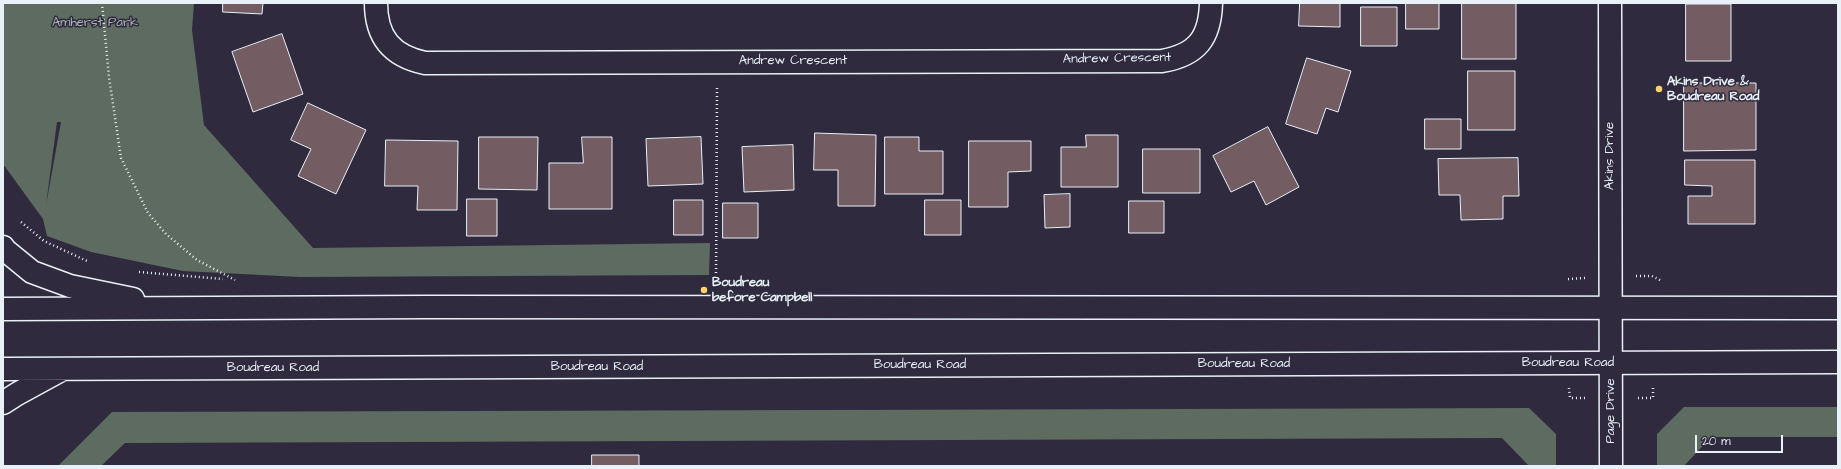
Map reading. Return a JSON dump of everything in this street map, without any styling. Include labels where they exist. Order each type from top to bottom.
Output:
[{"type":"main road","name":"Andrew Crescent","points":[[376,3],[378,26],[388,45],[404,58],[425,64],[1162,60],[1190,52],[1199,43],[1207,32],[1210,21],[1211,3]]},
{"type":"main road","name":"Akins Drive","points":[[1610,3],[1610,308]]},
{"type":"main road","points":[[3,247],[32,272],[70,286],[181,308]]},
{"type":"main road","points":[[3,309],[474,307],[1838,308]]},
{"type":"main road","name":"Page Drive","points":[[1610,308],[1611,466]]},
{"type":"main road","name":"Boudreau Road","points":[[3,369],[1838,362]]},
{"type":"main road","points":[[3,403],[64,369]]},
{"type":"path","points":[[102,3],[109,77],[121,158],[148,213],[166,234],[197,260],[234,280]]},
{"type":"path","points":[[716,62],[716,282]]},
{"type":"green space","name":"Amherst Park","points":[[3,3],[194,3],[192,30],[204,125],[313,248],[710,243],[709,275],[300,277],[183,271],[91,252],[47,236],[43,219],[3,164]],"holes":[[[57,122],[61,122],[46,205]]]},
{"type":"green space","points":[[1684,407],[1838,407],[1838,437],[1711,437],[1684,466],[1657,466],[1657,434]]},
{"type":"green space","points":[[1529,408],[1556,434],[1556,466],[1529,466],[1502,438],[125,443],[101,466],[58,466],[112,412]]},
{"type":"building","points":[[223,3],[263,3],[262,14],[223,12]]},
{"type":"building","points":[[1300,3],[1340,3],[1340,27],[1299,26]]},
{"type":"building","points":[[1406,3],[1439,3],[1439,29],[1406,29]]},
{"type":"building","points":[[1462,3],[1516,3],[1516,59],[1462,59]]},
{"type":"building","points":[[1686,4],[1731,4],[1731,61],[1686,61]]},
{"type":"building","points":[[1361,7],[1397,7],[1397,46],[1361,46]]},
{"type":"building","points":[[282,34],[303,94],[253,112],[232,52]]},
{"type":"building","points":[[1307,58],[1351,71],[1338,112],[1326,108],[1317,134],[1286,124]]},
{"type":"building","points":[[1468,71],[1515,71],[1515,130],[1468,130]]},
{"type":"building","points":[[1684,83],[1756,83],[1756,150],[1684,151]]},
{"type":"building","points":[[308,103],[366,130],[336,194],[298,176],[311,149],[291,140]]},
{"type":"building","points":[[1425,119],[1461,119],[1461,149],[1425,149]]},
{"type":"building","points":[[1268,127],[1299,187],[1266,205],[1254,181],[1231,192],[1213,156]]},
{"type":"building","points":[[815,133],[876,135],[875,206],[838,206],[838,170],[814,170]]},
{"type":"building","points":[[1086,135],[1118,135],[1118,187],[1061,187],[1061,147],[1086,147]]},
{"type":"building","points":[[479,137],[538,137],[537,190],[479,189]]},
{"type":"building","points":[[582,137],[612,137],[612,209],[549,209],[549,163],[583,163]]},
{"type":"building","points":[[701,137],[703,184],[648,186],[646,139]]},
{"type":"building","points":[[885,137],[919,137],[919,151],[943,151],[943,194],[885,194]]},
{"type":"building","points":[[386,140],[458,141],[457,210],[417,210],[418,186],[385,186]]},
{"type":"building","points":[[969,141],[1031,141],[1031,171],[1008,172],[1008,207],[969,207]]},
{"type":"building","points":[[793,145],[794,190],[744,192],[742,147]]},
{"type":"building","points":[[1143,149],[1200,149],[1200,193],[1143,193]]},
{"type":"building","points":[[1518,158],[1519,196],[1503,196],[1503,219],[1461,220],[1460,195],[1439,195],[1438,159]]},
{"type":"building","points":[[1685,160],[1755,160],[1755,224],[1688,224],[1688,196],[1712,196],[1712,186],[1685,185]]},
{"type":"building","points":[[1070,194],[1070,227],[1045,228],[1044,195]]},
{"type":"building","points":[[467,199],[497,199],[497,236],[467,236]]},
{"type":"building","points":[[674,200],[703,200],[703,235],[674,235]]},
{"type":"building","points":[[925,200],[961,200],[961,235],[925,235]]},
{"type":"building","points":[[1129,201],[1164,201],[1164,233],[1129,233]]},
{"type":"building","points":[[723,203],[758,203],[758,238],[723,238]]},
{"type":"building","points":[[592,455],[639,455],[639,466],[592,466]]},
{"type":"place","name":"Akins Drive & Boudreau Road","points":[[1659,89]]},
{"type":"place","name":"Boudreau before Campbell","points":[[704,290]]}]
